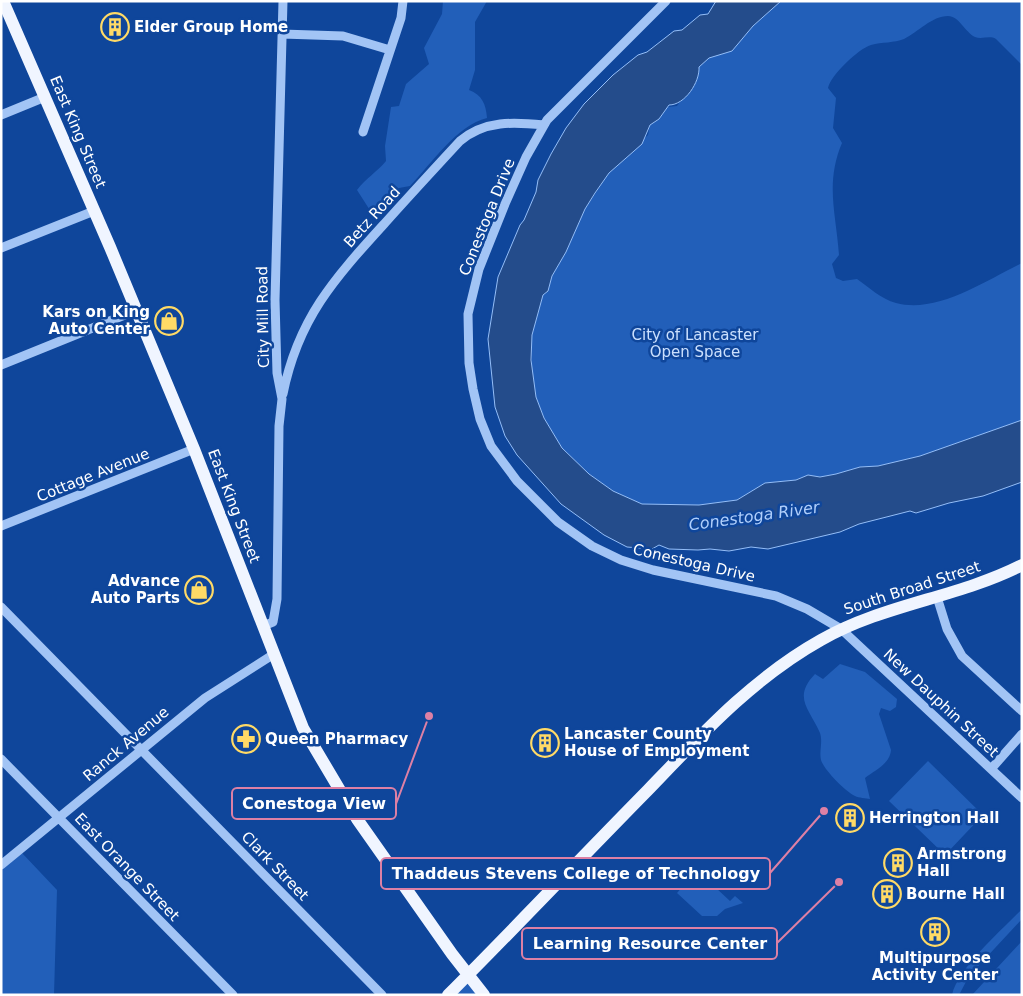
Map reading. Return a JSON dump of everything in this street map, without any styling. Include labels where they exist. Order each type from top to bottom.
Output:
[{"type":"main road","name":"East King Street","points":[[3,1],[137,310],[194,449],[303,728],[336,786],[484,995]]},
{"type":"main road","name":"South Broad Street","points":[[448,995],[730,706],[776,668],[841,629],[894,609],[975,586],[1022,565]]},
{"type":"street","name":"City Mill Road","points":[[263,626],[273,622],[277,599],[279,426],[282,399],[277,373],[275,300],[283,1]]},
{"type":"street","points":[[363,132],[401,18],[403,1]]},
{"type":"street","name":"Conestoga Drive","points":[[666,1],[561,105],[544,125],[526,157],[491,236],[473,290],[468,314],[472,390],[480,419],[491,446],[503,464],[544,509],[568,531],[592,546],[622,560],[653,570],[776,596],[807,609],[841,629]]},
{"type":"street","points":[[282,34],[342,36],[390,50]]},
{"type":"street","points":[[1,115],[45,97]]},
{"type":"street","name":"Betz Road","points":[[282,399],[286,376],[299,338],[323,294],[352,259],[460,141],[469,134],[488,126],[519,122],[544,125]]},
{"type":"street","points":[[1,248],[94,211]]},
{"type":"street","points":[[1,365],[137,310]]},
{"type":"street","name":"Cottage Avenue","points":[[1,526],[194,449]]},
{"type":"street","points":[[937,597],[947,629],[962,656],[1022,711]]},
{"type":"street","name":"Clark Street","points":[[1,607],[382,995]]},
{"type":"street","name":"New Dauphin Street","points":[[841,629],[1022,798]]},
{"type":"street","name":"Ranck Avenue","points":[[1,865],[217,689],[274,654]]},
{"type":"street","points":[[991,769],[1022,734]]},
{"type":"street","name":"East Orange Street","points":[[1,759],[233,995]]},
{"type":"green space","points":[[443,1],[487,1],[475,22],[475,70],[469,90],[483,101],[487,118],[465,128],[445,146],[410,186],[399,188],[383,211],[373,215],[357,190],[386,161],[385,146],[391,107],[399,106],[406,84],[429,64],[424,48],[442,14]]},
{"type":"green space","name":"City of Lancaster Open Space","points":[[781,1],[1022,1],[1022,65],[996,39],[991,37],[975,37],[959,21],[948,16],[931,21],[904,39],[866,47],[839,70],[828,88],[836,98],[833,128],[842,143],[834,171],[833,185],[839,255],[832,264],[836,278],[843,281],[857,279],[885,299],[896,303],[928,304],[961,294],[1022,263],[1022,420],[920,456],[878,466],[860,467],[820,477],[808,475],[796,480],[765,483],[737,500],[699,505],[642,504],[613,491],[589,474],[562,448],[544,418],[536,397],[532,376],[532,335],[543,295],[548,291],[552,276],[566,252],[585,209],[609,173],[648,135],[650,125],[659,119],[667,107],[677,106],[699,74],[699,67],[708,58],[732,50],[753,26]]},
{"type":"green space","points":[[840,664],[865,672],[897,699],[896,707],[890,711],[881,708],[879,714],[891,750],[885,763],[865,778],[870,799],[857,797],[846,790],[826,769],[821,760],[820,733],[805,704],[805,690],[808,682],[815,674],[823,679]]},
{"type":"green space","points":[[928,761],[983,815],[945,855],[889,801]]},
{"type":"green space","points":[[22,853],[57,890],[54,995],[1,995],[1,870]]},
{"type":"green space","points":[[702,875],[730,901],[735,896],[743,903],[725,909],[717,916],[702,916],[677,893],[684,885],[686,887]]},
{"type":"green space","points":[[1022,909],[1022,919],[969,976],[959,995],[952,995],[956,984],[972,961]]},
{"type":"green space","points":[[1022,941],[1022,995],[972,995]]},
{"type":"green space","points":[[467,975],[484,995],[448,995]]},
{"type":"water","name":"Conestoga River","points":[[716,1],[781,1],[753,26],[732,51],[709,58],[699,67],[699,73],[694,86],[686,97],[675,104],[669,105],[659,119],[650,125],[642,144],[609,173],[585,209],[566,252],[552,276],[548,291],[543,295],[532,335],[531,360],[536,397],[544,418],[562,448],[589,474],[613,491],[642,504],[699,505],[737,500],[765,483],[796,480],[808,475],[820,477],[860,467],[878,466],[920,456],[1022,420],[1022,482],[983,496],[949,503],[916,513],[910,511],[859,524],[840,532],[768,549],[751,547],[729,551],[669,549],[659,545],[652,549],[627,547],[604,535],[561,504],[517,455],[505,436],[495,407],[488,339],[498,277],[536,192],[538,180],[566,128],[584,104],[613,75],[638,55],[647,52],[674,31],[682,30],[700,15],[708,14]]},
{"type":"place","name":"Elder Group Home","points":[[115,27]]},
{"type":"place","name":"Kars on King Auto Center","points":[[169,321]]},
{"type":"place","name":"Advance Auto Parts","points":[[199,590]]},
{"type":"place","name":"Conestoga View","points":[[429,716]]},
{"type":"place","name":"Queen Pharmacy","points":[[246,739]]},
{"type":"place","name":"Lancaster County House of Employment","points":[[545,743]]},
{"type":"place","name":"Thaddeus Stevens College of Technology","points":[[824,811]]},
{"type":"place","name":"Herrington Hall","points":[[850,818]]},
{"type":"place","name":"Armstrong Hall","points":[[898,863]]},
{"type":"place","name":"Learning Resource Center","points":[[839,882]]},
{"type":"place","name":"Bourne Hall","points":[[887,894]]},
{"type":"place","name":"Multipurpose Activity Center","points":[[935,932]]}]
